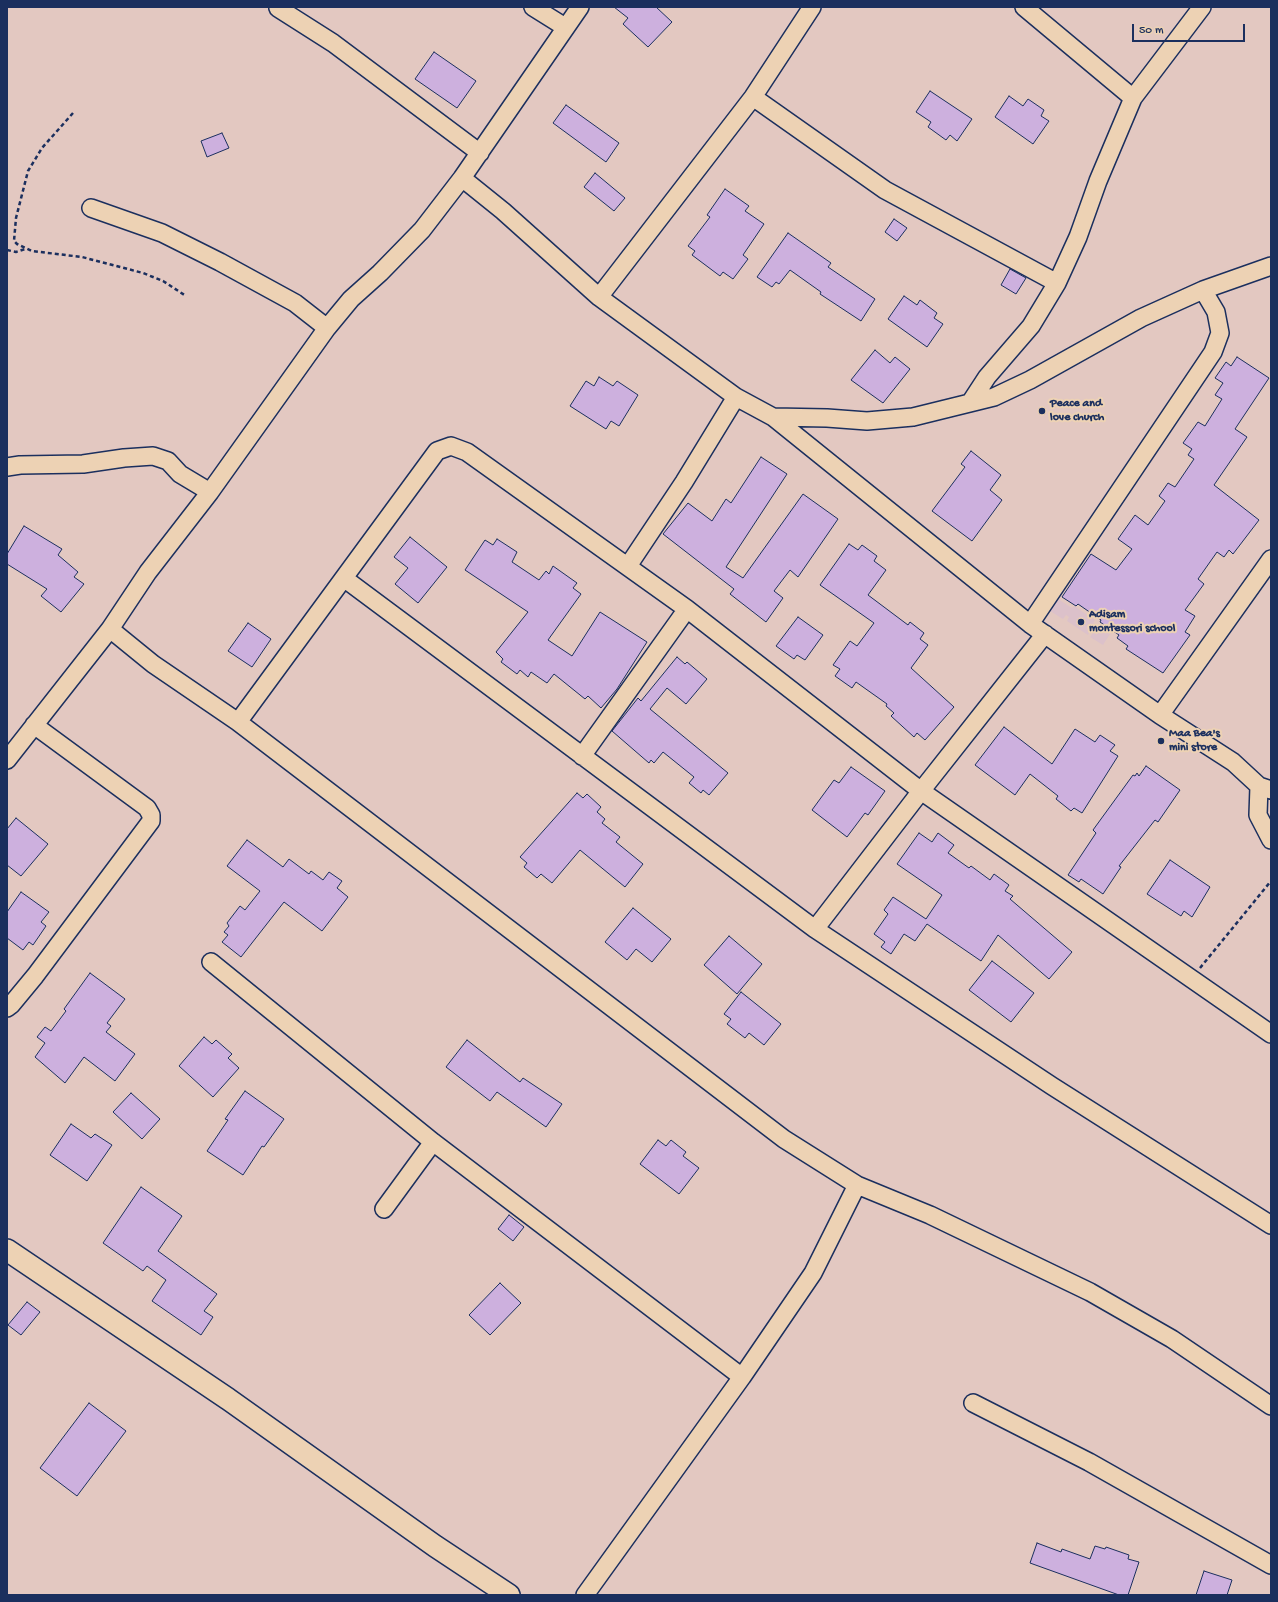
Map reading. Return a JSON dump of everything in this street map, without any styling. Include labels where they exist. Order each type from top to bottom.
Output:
[{"type":"street","points":[[533,7],[565,27]]},
{"type":"street","points":[[7,760],[110,629],[148,572],[210,492],[327,328],[351,299],[380,273],[422,230],[462,178],[580,7]]},
{"type":"street","points":[[599,297],[753,97],[812,7]]},
{"type":"street","points":[[1024,7],[1133,98]]},
{"type":"street","points":[[970,403],[987,377],[1031,326],[1057,283],[1078,237],[1098,181],[1133,98],[1202,7]]},
{"type":"street","points":[[278,8],[333,43],[480,153]]},
{"type":"street","points":[[753,97],[885,190],[1057,283]]},
{"type":"street","points":[[462,178],[503,210],[599,297],[736,397],[773,417],[1030,624],[1160,715],[1234,762],[1265,788],[1258,815],[1271,840]]},
{"type":"street","points":[[91,208],[162,233],[220,262],[295,303],[327,328]]},
{"type":"street","points":[[773,417],[827,418],[867,421],[913,418],[994,397],[1030,380],[1141,318],[1203,290],[1271,266]]},
{"type":"street","points":[[1030,624],[1213,352],[1220,334],[1216,312],[1203,290]]},
{"type":"street","points":[[628,566],[684,482],[736,397]]},
{"type":"street","points":[[238,722],[437,451],[451,446],[466,452],[687,609],[920,791],[1271,1034]]},
{"type":"street","points":[[7,466],[83,464],[124,458],[153,456],[168,461],[180,474],[210,492]]},
{"type":"street","points":[[1160,715],[1271,559]]},
{"type":"street","points":[[344,579],[815,929],[1052,1086],[1271,1225]]},
{"type":"street","points":[[582,756],[687,609]]},
{"type":"street","points":[[110,629],[153,664],[238,722],[784,1139],[857,1185],[944,1222],[1090,1292],[1172,1339],[1271,1406]]},
{"type":"street","points":[[815,929],[920,791],[1045,634]]},
{"type":"street","points":[[7,1008],[35,976],[150,822],[151,814],[147,808],[34,725]]},
{"type":"street","points":[[211,962],[433,1142],[742,1377]]},
{"type":"street","points":[[384,1209],[433,1142]]},
{"type":"street","points":[[585,1595],[742,1377],[814,1273],[857,1185]]},
{"type":"street","points":[[7,1250],[228,1399],[435,1546],[509,1595]]},
{"type":"street","points":[[973,1403],[1089,1462],[1271,1565]]},
{"type":"path","points":[[25,249],[14,241],[16,218],[28,171],[42,148],[73,113]]},
{"type":"path","points":[[7,250],[16,252],[25,249],[82,257],[122,267],[163,281],[186,296]]},
{"type":"path","points":[[1192,979],[1271,881]]},
{"type":"shaded area","name":"Adisam montessori school","points":[[1058,599],[1072,608],[1074,606],[1095,620],[1093,623],[1110,634],[1103,645],[1090,637],[1093,633],[1090,631],[1088,635],[1067,621],[1069,617],[1066,615],[1063,619],[1050,611]]},
{"type":"building","points":[[614,7],[656,7],[672,22],[648,47],[623,24],[628,18]]},
{"type":"building","points":[[434,52],[476,81],[457,108],[415,79]]},
{"type":"building","points":[[930,91],[972,119],[957,141],[950,135],[946,140],[928,127],[931,122],[916,112]]},
{"type":"building","points":[[1009,96],[1023,106],[1028,99],[1044,110],[1041,116],[1049,121],[1033,144],[995,117]]},
{"type":"building","points":[[566,105],[619,143],[606,162],[553,123]]},
{"type":"building","points":[[222,133],[229,148],[207,157],[201,141]]},
{"type":"building","points":[[595,173],[625,198],[614,211],[584,187]]},
{"type":"building","points":[[725,189],[749,206],[745,211],[764,224],[743,255],[748,259],[733,279],[723,272],[720,276],[692,255],[695,251],[688,246],[710,217],[707,215]]},
{"type":"building","points":[[894,219],[907,228],[897,241],[885,232]]},
{"type":"building","points":[[788,233],[831,263],[828,267],[875,299],[861,321],[820,294],[821,292],[790,270],[779,284],[776,282],[772,287],[757,277]]},
{"type":"building","points":[[1010,269],[1026,278],[1016,294],[1001,285]]},
{"type":"building","points":[[904,296],[917,305],[920,300],[937,313],[934,318],[943,324],[927,347],[888,319]]},
{"type":"building","points":[[875,350],[890,363],[895,357],[910,369],[883,403],[851,380]]},
{"type":"building","points":[[1237,357],[1269,378],[1235,429],[1247,437],[1214,485],[1259,520],[1233,554],[1229,550],[1224,557],[1217,552],[1198,579],[1204,584],[1185,610],[1195,616],[1185,632],[1190,635],[1163,673],[1126,649],[1128,646],[1117,638],[1119,635],[1100,622],[1101,620],[1078,604],[1076,606],[1062,597],[1091,554],[1116,570],[1132,549],[1118,539],[1135,515],[1148,525],[1165,501],[1159,496],[1168,483],[1175,487],[1194,459],[1188,455],[1192,449],[1183,443],[1198,422],[1205,426],[1222,399],[1215,395],[1223,383],[1215,378],[1226,362],[1231,366]]},
{"type":"building","points":[[599,377],[613,386],[617,381],[638,395],[619,426],[611,421],[606,429],[570,406],[586,381],[594,386]]},
{"type":"building","points":[[971,451],[1001,475],[990,490],[1002,500],[972,541],[932,511],[965,467],[961,464]]},
{"type":"building","points":[[761,457],[787,474],[726,567],[743,578],[803,494],[838,519],[798,577],[790,570],[774,591],[783,598],[766,622],[730,594],[734,589],[663,534],[688,503],[712,521],[726,499],[731,503]]},
{"type":"building","points":[[24,526],[62,549],[58,555],[78,572],[74,577],[84,584],[61,612],[41,596],[47,589],[7,564],[7,554]]},
{"type":"building","points":[[410,537],[447,567],[418,603],[395,584],[408,568],[394,557]]},
{"type":"building","points":[[497,539],[517,552],[512,562],[539,580],[546,571],[549,574],[553,566],[577,583],[573,588],[581,594],[548,640],[572,656],[600,612],[647,642],[617,689],[601,708],[588,696],[585,699],[554,674],[547,683],[531,672],[528,677],[520,670],[517,674],[501,662],[503,659],[496,652],[528,612],[465,570],[485,540],[493,545]]},
{"type":"building","points":[[849,544],[858,550],[862,545],[877,556],[874,561],[886,570],[868,595],[908,625],[910,622],[924,633],[920,639],[928,645],[911,668],[954,707],[925,740],[917,733],[914,737],[891,716],[894,713],[886,706],[887,704],[856,682],[852,688],[835,676],[840,669],[833,665],[850,641],[857,646],[874,623],[820,585]]},
{"type":"building","points":[[798,617],[823,635],[805,660],[797,655],[794,659],[776,646]]},
{"type":"building","points":[[248,623],[271,639],[252,667],[228,651]]},
{"type":"building","points":[[677,657],[685,664],[687,662],[707,679],[686,704],[667,688],[650,709],[728,773],[709,795],[703,790],[701,793],[689,783],[694,777],[663,752],[654,763],[651,760],[649,763],[612,731],[638,698],[641,701]]},
{"type":"building","points":[[1004,727],[1052,764],[1075,729],[1095,742],[1100,735],[1115,745],[1110,751],[1118,756],[1082,813],[1074,808],[1071,811],[1056,799],[1058,796],[1030,774],[1015,795],[975,765]]},
{"type":"building","points":[[1146,766],[1180,790],[1158,822],[1155,820],[1119,866],[1121,867],[1103,894],[1081,879],[1079,882],[1068,875],[1096,833],[1093,830],[1133,775],[1135,776],[1137,773],[1139,776]]},
{"type":"building","points":[[851,767],[885,791],[868,815],[865,813],[847,837],[812,810],[834,780],[839,783]]},
{"type":"building","points":[[577,793],[583,798],[587,794],[601,807],[597,812],[605,819],[602,823],[620,837],[616,842],[643,864],[625,887],[580,850],[552,883],[541,874],[537,878],[524,867],[527,863],[520,857]]},
{"type":"building","points":[[16,818],[48,844],[21,876],[7,865],[7,829]]},
{"type":"building","points":[[919,833],[932,842],[938,833],[954,845],[948,853],[969,868],[971,866],[990,880],[994,874],[1009,885],[1005,891],[1013,896],[1010,899],[1072,952],[1049,979],[998,935],[981,961],[927,924],[915,941],[904,934],[891,954],[881,947],[885,942],[874,934],[888,914],[884,910],[893,897],[926,919],[942,895],[897,864]]},
{"type":"building","points":[[247,840],[283,867],[289,859],[309,874],[311,871],[323,880],[329,872],[342,881],[337,888],[348,897],[322,931],[284,902],[241,957],[222,942],[228,935],[224,932],[229,926],[227,923],[240,906],[245,910],[260,891],[227,866]]},
{"type":"building","points":[[1170,860],[1210,887],[1192,917],[1184,911],[1181,916],[1147,894]]},
{"type":"building","points":[[21,892],[49,912],[41,922],[46,926],[33,945],[29,942],[23,950],[7,938],[7,912]]},
{"type":"building","points":[[633,908],[671,939],[652,962],[636,949],[627,960],[605,942]]},
{"type":"building","points":[[729,936],[762,964],[737,994],[704,965]]},
{"type":"building","points":[[992,961],[1034,993],[1011,1022],[969,990]]},
{"type":"building","points":[[90,973],[125,999],[107,1023],[111,1026],[106,1032],[135,1054],[115,1081],[84,1057],[65,1083],[35,1057],[45,1043],[37,1037],[45,1027],[51,1031],[66,1011],[64,1009]]},
{"type":"building","points":[[741,992],[781,1024],[764,1045],[749,1033],[745,1038],[727,1024],[731,1019],[724,1014]]},
{"type":"building","points":[[204,1037],[212,1044],[216,1040],[232,1054],[228,1058],[239,1068],[213,1097],[179,1066]]},
{"type":"building","points":[[467,1040],[520,1082],[523,1078],[562,1104],[546,1127],[497,1092],[490,1101],[446,1067]]},
{"type":"building","points":[[245,1091],[284,1119],[264,1147],[262,1146],[243,1175],[207,1151],[228,1120],[225,1119]]},
{"type":"building","points":[[131,1093],[160,1119],[142,1139],[113,1112]]},
{"type":"building","points":[[71,1124],[91,1138],[95,1134],[112,1145],[87,1181],[50,1155]]},
{"type":"building","points":[[658,1140],[666,1146],[671,1140],[686,1152],[683,1156],[699,1168],[679,1194],[640,1164]]},
{"type":"building","points":[[141,1187],[182,1216],[158,1251],[217,1294],[204,1311],[213,1317],[201,1335],[152,1301],[166,1280],[147,1266],[143,1271],[103,1243]]},
{"type":"building","points":[[509,1215],[524,1227],[513,1241],[498,1229]]},
{"type":"building","points":[[500,1283],[521,1303],[490,1335],[469,1315]]},
{"type":"building","points":[[27,1302],[40,1312],[21,1335],[8,1325]]},
{"type":"building","points":[[89,1403],[126,1431],[77,1496],[40,1468]]},
{"type":"building","points":[[1037,1543],[1061,1552],[1062,1549],[1090,1559],[1095,1546],[1105,1549],[1106,1547],[1129,1555],[1128,1559],[1139,1562],[1128,1595],[1119,1595],[1030,1563]]},
{"type":"building","points":[[1204,1571],[1232,1580],[1227,1595],[1196,1595]]},
{"type":"place","name":"Peace and love church","points":[[1042,411]]},
{"type":"place","name":"Adisam montessori school","points":[[1081,622]]},
{"type":"place","name":"Maa Bea's mini store","points":[[1161,741]]}]
